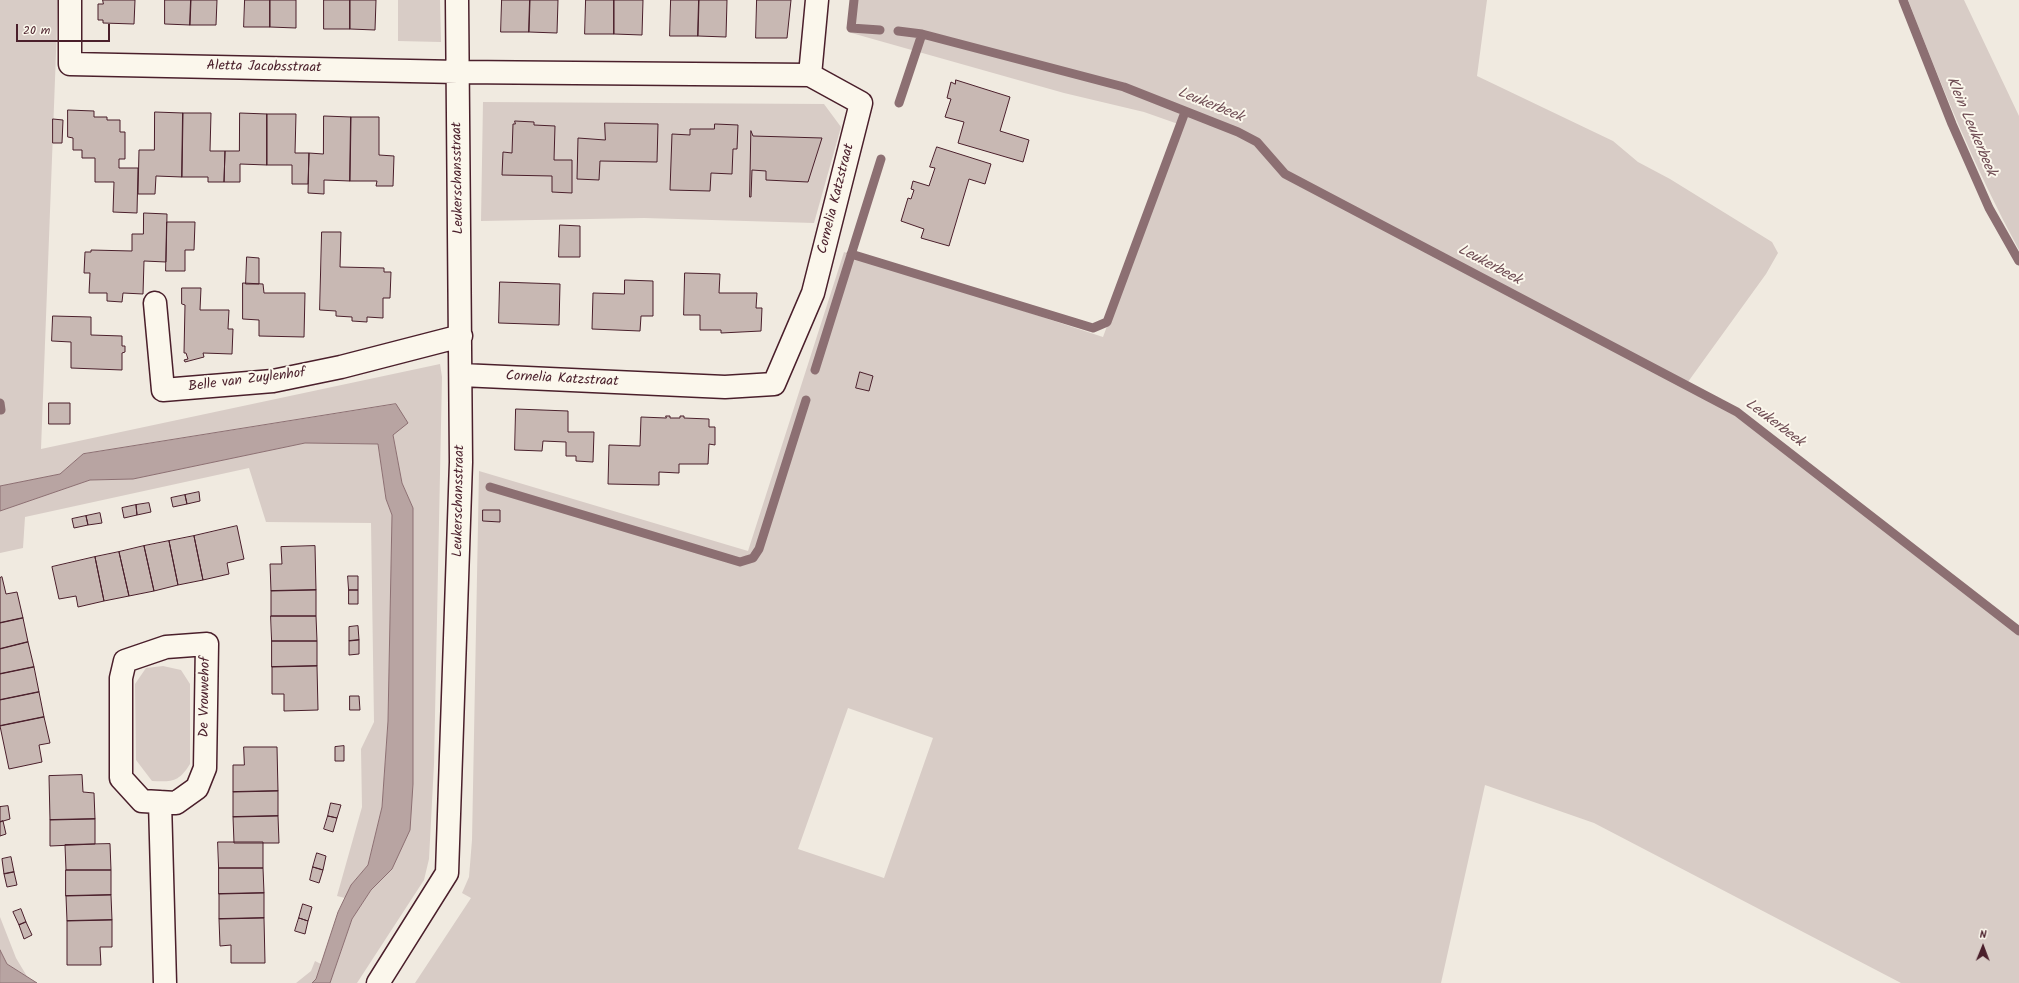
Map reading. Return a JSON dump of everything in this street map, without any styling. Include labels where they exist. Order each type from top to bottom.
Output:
[{"type":"street","name":"Aletta Jacobsstraat","points":[[70,0],[70,64],[458,72]]},
{"type":"street","name":"Leukerschansstraat","points":[[378,983],[447,873],[461,462],[457,0]]},
{"type":"street","points":[[810,75],[817,0]]},
{"type":"street","name":"Cornelia Katzstraat","points":[[458,72],[810,75],[861,103],[813,293],[774,384],[725,387],[461,375]]},
{"type":"street","name":"Belle van Zuylenhof","points":[[155,303],[163,390],[273,380],[341,367],[461,336]]},
{"type":"street","name":"De Vrouwehof","points":[[207,644],[205,768],[197,788],[176,804],[160,802],[142,801],[121,778],[121,678],[125,661],[166,647],[207,644]]},
{"type":"street","points":[[160,802],[165,983]]},
{"type":"shaded area","points":[[0,0],[58,0],[41,449],[440,364],[442,377],[434,764],[429,859],[424,880],[357,983],[330,983],[352,919],[371,890],[392,869],[413,784],[413,508],[402,483],[393,435],[396,404],[83,454],[60,474],[0,486]]},
{"type":"shaded area","points":[[398,0],[440,0],[441,42],[398,41]]},
{"type":"shaded area","points":[[854,0],[1487,0],[1477,76],[1613,141],[1638,162],[1670,179],[1772,242],[1778,253],[1766,274],[1685,386],[1733,414],[2019,632],[2019,983],[1901,983],[1594,823],[1485,785],[1441,983],[415,983],[471,898],[462,893],[469,877],[472,840],[479,471],[748,551],[844,252],[1103,337],[1181,125],[1144,112],[1064,93],[848,32]],"holes":[[[848,708],[933,738],[884,878],[798,849]]]},
{"type":"shaded area","points":[[1908,0],[1964,0],[2019,116],[2019,250],[1973,158],[1933,64]]},
{"type":"shaded area","points":[[483,102],[824,104],[841,127],[814,223],[644,218],[481,221]]},
{"type":"shaded area","points":[[396,404],[408,423],[393,435],[402,483],[413,508],[413,784],[410,830],[392,869],[371,890],[352,919],[330,983],[312,983],[316,979],[338,912],[351,885],[368,865],[382,807],[388,721],[392,515],[386,499],[378,444],[305,443],[133,479],[90,480],[0,511],[0,486],[60,474],[83,454]]},
{"type":"shaded area","points":[[305,443],[378,444],[386,499],[392,515],[388,721],[382,807],[368,865],[351,885],[345,898],[337,896],[362,807],[361,749],[374,722],[371,523],[266,522],[249,468],[25,517],[23,548],[0,553],[0,511],[90,480],[133,479]]},
{"type":"shaded area","points":[[163,666],[181,670],[190,684],[190,764],[178,778],[174,780],[152,781],[136,760],[135,684],[146,668]]},
{"type":"shaded area","points":[[0,917],[16,958],[28,978],[7,964],[0,950]]},
{"type":"shaded area","points":[[0,950],[7,964],[37,983],[0,983]]},
{"type":"shaded area","points":[[315,961],[321,964],[316,979],[312,983],[296,983],[311,971]]},
{"type":"building","points":[[103,0],[135,0],[134,24],[103,23],[103,20],[98,20],[98,4],[103,4]]},
{"type":"building","points":[[165,0],[191,0],[190,25],[165,24]]},
{"type":"building","points":[[191,0],[217,0],[216,25],[190,25]]},
{"type":"building","points":[[245,0],[270,0],[270,27],[244,27]]},
{"type":"building","points":[[270,0],[296,0],[296,28],[270,27]]},
{"type":"building","points":[[324,0],[350,0],[350,29],[324,29]]},
{"type":"building","points":[[350,0],[376,0],[375,30],[350,29]]},
{"type":"building","points":[[502,0],[530,0],[529,32],[501,32]]},
{"type":"building","points":[[530,0],[558,0],[557,33],[529,32]]},
{"type":"building","points":[[586,0],[614,0],[614,34],[585,34]]},
{"type":"building","points":[[614,0],[643,0],[642,35],[614,34]]},
{"type":"building","points":[[671,0],[699,0],[698,36],[670,36]]},
{"type":"building","points":[[699,0],[727,0],[726,37],[698,36]]},
{"type":"building","points":[[757,0],[791,0],[787,38],[756,38]]},
{"type":"building","points":[[956,80],[1010,97],[1000,131],[1029,140],[1023,162],[958,143],[964,122],[945,117],[951,99],[947,98],[951,82],[955,84]]},
{"type":"building","points":[[68,110],[94,111],[94,117],[107,117],[107,120],[120,120],[120,132],[125,132],[125,159],[119,159],[119,168],[138,168],[137,213],[113,212],[114,182],[95,182],[95,158],[82,158],[82,150],[73,150],[73,138],[68,137]]},
{"type":"building","points":[[155,112],[183,113],[182,177],[156,176],[155,194],[138,194],[139,150],[154,150]]},
{"type":"building","points":[[183,113],[211,113],[210,151],[225,151],[224,182],[208,182],[208,177],[182,177]]},
{"type":"building","points":[[240,113],[267,114],[267,165],[240,164],[240,182],[224,182],[225,151],[239,151]]},
{"type":"building","points":[[267,114],[296,114],[295,153],[309,153],[308,184],[292,184],[292,165],[267,165]]},
{"type":"building","points":[[324,116],[351,117],[350,181],[324,180],[324,194],[308,193],[309,153],[323,154]]},
{"type":"building","points":[[351,117],[379,117],[379,155],[394,156],[393,186],[376,186],[377,181],[350,181]]},
{"type":"building","points":[[53,119],[63,120],[62,143],[53,143]]},
{"type":"building","points":[[515,121],[534,122],[534,125],[555,126],[554,160],[572,160],[572,193],[552,192],[552,176],[502,175],[503,152],[512,153],[513,124],[515,124]]},
{"type":"building","points":[[605,123],[658,124],[657,162],[600,161],[599,180],[577,179],[578,138],[605,140]]},
{"type":"building","points":[[715,124],[738,125],[737,149],[733,149],[732,174],[711,173],[710,191],[670,190],[672,134],[690,135],[690,129],[714,129]]},
{"type":"building","points":[[751,131],[753,136],[822,138],[808,182],[766,180],[766,171],[752,170],[750,197]]},
{"type":"building","points":[[937,147],[991,164],[985,184],[969,179],[949,246],[921,238],[924,229],[901,221],[908,198],[911,199],[914,190],[911,189],[913,181],[929,186],[935,168],[930,167]]},
{"type":"building","points":[[144,213],[167,214],[166,262],[144,261],[143,294],[123,293],[122,302],[107,301],[107,293],[89,293],[90,273],[84,273],[85,252],[91,252],[91,250],[132,251],[132,234],[143,234]]},
{"type":"building","points":[[167,222],[195,222],[194,250],[185,250],[185,271],[166,271]]},
{"type":"building","points":[[560,225],[580,226],[580,257],[559,257]]},
{"type":"building","points":[[322,232],[341,232],[340,267],[384,268],[384,272],[391,272],[390,298],[383,298],[383,318],[367,317],[367,322],[352,321],[352,317],[336,316],[336,311],[320,310]]},
{"type":"building","points":[[247,257],[259,258],[259,284],[246,284]]},
{"type":"building","points":[[685,273],[720,274],[719,293],[757,293],[756,308],[762,308],[761,331],[721,333],[721,330],[700,330],[700,315],[684,315]]},
{"type":"building","points":[[625,280],[653,281],[653,316],[641,316],[640,331],[592,329],[593,293],[624,294]]},
{"type":"building","points":[[500,282],[560,284],[559,325],[499,323]]},
{"type":"building","points":[[243,283],[263,284],[264,293],[305,293],[304,337],[259,336],[259,320],[243,319]]},
{"type":"building","points":[[182,288],[201,288],[200,310],[229,310],[228,329],[233,329],[232,354],[203,353],[204,357],[185,362],[184,360],[188,359],[186,353],[184,353],[185,305],[182,304]]},
{"type":"building","points":[[53,316],[91,317],[91,335],[122,336],[122,346],[125,346],[125,352],[122,353],[122,370],[71,368],[71,342],[52,341]]},
{"type":"building","points":[[860,372],[873,376],[869,391],[856,388]]},
{"type":"building","points":[[49,403],[70,403],[70,424],[49,424]]},
{"type":"building","points":[[516,409],[568,411],[568,432],[594,432],[593,462],[576,461],[576,456],[566,456],[566,442],[543,441],[542,451],[515,450]]},
{"type":"building","points":[[666,416],[670,416],[670,418],[680,418],[680,416],[684,416],[684,418],[709,419],[709,427],[715,427],[715,445],[709,444],[708,464],[679,464],[679,473],[659,472],[659,485],[608,484],[609,445],[640,446],[641,417],[666,418]]},
{"type":"building","points":[[199,492],[200,501],[187,504],[185,495]]},
{"type":"building","points":[[185,495],[187,504],[173,507],[171,498]]},
{"type":"building","points":[[149,503],[151,512],[137,515],[136,505]]},
{"type":"building","points":[[136,505],[137,515],[124,518],[122,508]]},
{"type":"building","points":[[483,510],[500,510],[500,522],[483,521]]},
{"type":"building","points":[[100,513],[102,523],[88,525],[86,516]]},
{"type":"building","points":[[86,516],[88,525],[74,528],[72,519]]},
{"type":"building","points":[[237,526],[244,559],[227,563],[229,574],[203,580],[194,536]]},
{"type":"building","points":[[194,536],[203,580],[178,585],[169,541]]},
{"type":"building","points":[[169,541],[178,585],[154,591],[144,546]]},
{"type":"building","points":[[144,546],[154,591],[129,596],[119,552]]},
{"type":"building","points":[[315,546],[316,590],[271,591],[270,564],[282,564],[281,547]]},
{"type":"building","points":[[119,552],[129,596],[104,601],[95,557]]},
{"type":"building","points":[[95,557],[104,601],[78,607],[76,596],[59,599],[52,567]]},
{"type":"building","points":[[348,576],[358,576],[358,590],[349,590]]},
{"type":"building","points":[[2,577],[6,594],[17,592],[23,618],[0,623],[0,578]]},
{"type":"building","points":[[316,590],[316,616],[271,616],[271,591]]},
{"type":"building","points":[[349,590],[358,590],[358,604],[349,604]]},
{"type":"building","points":[[271,616],[316,616],[317,641],[272,641]]},
{"type":"building","points":[[23,618],[28,642],[0,649],[0,623]]},
{"type":"building","points":[[358,626],[359,640],[349,641],[349,627]]},
{"type":"building","points":[[359,640],[359,654],[349,655],[349,641]]},
{"type":"building","points":[[272,641],[317,641],[317,666],[272,667]]},
{"type":"building","points":[[28,642],[34,667],[0,674],[0,649]]},
{"type":"building","points":[[317,666],[318,710],[284,711],[284,694],[272,694],[272,667]]},
{"type":"building","points":[[34,667],[39,692],[0,700],[0,674]]},
{"type":"building","points":[[39,692],[44,717],[0,726],[0,700]]},
{"type":"building","points":[[350,696],[359,696],[360,710],[350,710]]},
{"type":"building","points":[[44,717],[50,743],[39,745],[42,762],[9,769],[0,726]]},
{"type":"building","points":[[344,746],[344,761],[335,761],[335,747]]},
{"type":"building","points":[[244,747],[277,747],[278,791],[233,792],[233,765],[244,765]]},
{"type":"building","points":[[82,775],[83,792],[94,793],[95,819],[50,820],[49,776]]},
{"type":"building","points":[[278,791],[278,816],[233,817],[233,792]]},
{"type":"building","points":[[331,803],[341,805],[337,818],[328,816]]},
{"type":"building","points":[[8,806],[10,819],[0,822],[0,807]]},
{"type":"building","points":[[278,816],[279,843],[234,843],[233,817]]},
{"type":"building","points":[[328,816],[337,818],[333,832],[324,829]]},
{"type":"building","points":[[95,819],[95,844],[50,846],[50,820]]},
{"type":"building","points":[[3,821],[6,834],[0,836],[0,822]]},
{"type":"building","points":[[218,842],[263,842],[263,868],[219,868]]},
{"type":"building","points":[[110,844],[111,870],[66,870],[65,845]]},
{"type":"building","points":[[317,853],[326,856],[323,870],[313,867]]},
{"type":"building","points":[[11,857],[14,872],[4,874],[2,859]]},
{"type":"building","points":[[313,867],[323,870],[319,883],[310,880]]},
{"type":"building","points":[[219,868],[263,868],[264,893],[219,894]]},
{"type":"building","points":[[66,870],[111,870],[111,895],[66,896]]},
{"type":"building","points":[[14,872],[17,885],[7,887],[4,874]]},
{"type":"building","points":[[264,893],[264,918],[219,919],[219,894]]},
{"type":"building","points":[[111,895],[112,920],[67,921],[66,896]]},
{"type":"building","points":[[303,904],[312,907],[308,921],[299,918]]},
{"type":"building","points":[[21,909],[26,922],[19,925],[13,912]]},
{"type":"building","points":[[264,918],[265,963],[231,963],[231,945],[220,946],[219,919]]},
{"type":"building","points":[[299,918],[308,921],[305,934],[295,931]]},
{"type":"building","points":[[112,920],[112,947],[100,947],[101,965],[67,965],[67,921]]},
{"type":"building","points":[[26,922],[32,935],[24,939],[19,925]]},
{"type":"waterway","name":"Leukerbeek","points":[[854,0],[851,28],[880,30]]},
{"type":"waterway","name":"Klein Leukerbeek","points":[[1903,0],[1952,124],[1989,208],[2019,261]]},
{"type":"waterway","name":"Leukerbeek","points":[[898,31],[922,34],[1124,87],[1238,132],[1257,142],[1285,174],[1737,412],[2019,631]]},
{"type":"waterway","points":[[899,103],[922,34]]},
{"type":"waterway","points":[[851,254],[1093,328],[1107,322],[1185,112]]},
{"type":"waterway","points":[[815,370],[881,159]]},
{"type":"waterway","points":[[490,487],[740,562],[753,558],[759,549],[806,400]]},
{"type":"waterway","points":[[0,403],[1,410]]}]
